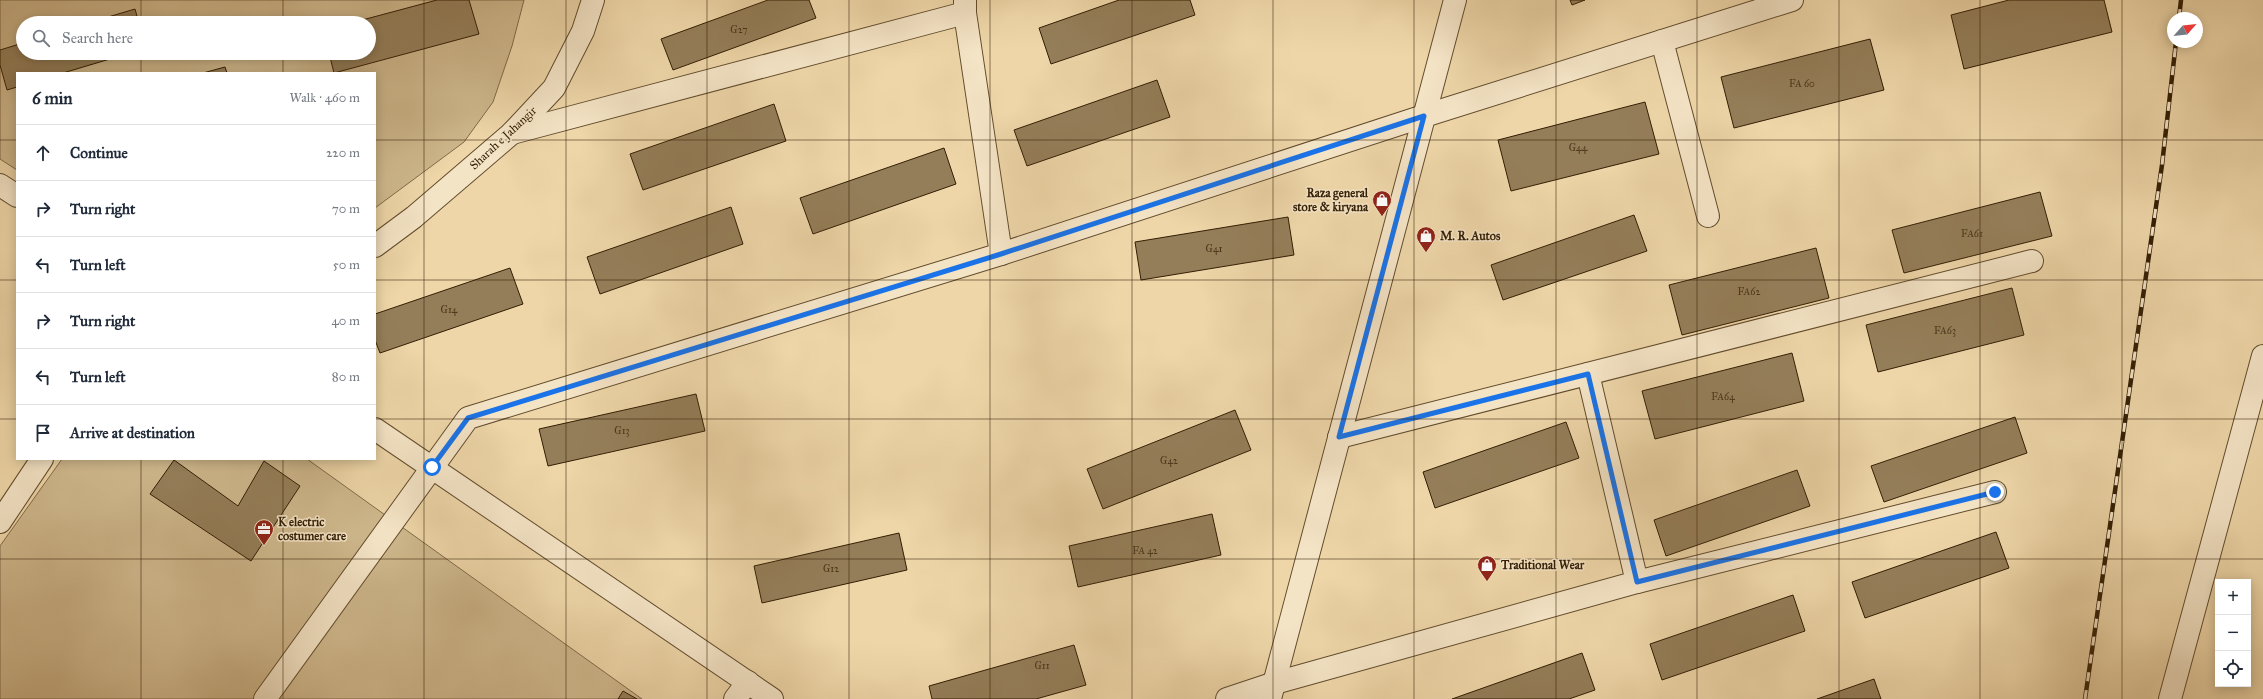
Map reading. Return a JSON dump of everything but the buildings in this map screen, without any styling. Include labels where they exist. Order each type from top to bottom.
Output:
[{"type":"street","name":"Sharah e Jahangir","points":[[376,245],[414,217],[512,132],[554,88],[584,31],[593,0]]},
{"type":"street","points":[[1273,691],[1455,0]]},
{"type":"street","points":[[265,699],[468,418],[1001,254],[1424,116],[1792,0]]},
{"type":"street","points":[[512,132],[965,6],[1001,254]]},
{"type":"street","points":[[1662,41],[1708,216]]},
{"type":"street","points":[[0,185],[16,195]]},
{"type":"street","points":[[1339,437],[2032,261]]},
{"type":"street","points":[[2170,699],[2263,356]]},
{"type":"street","points":[[1588,374],[1637,582]]},
{"type":"street","points":[[376,430],[772,699]]},
{"type":"street","points":[[0,522],[41,460]]},
{"type":"street","points":[[1227,699],[1273,691],[1637,582],[1995,492]]},
{"type":"street","points":[[736,699],[748,682]]},
{"type":"shaded area","points":[[0,0],[524,0],[512,46],[493,102],[464,142],[376,207],[376,72],[16,72],[16,169],[0,159]]},
{"type":"shaded area","points":[[61,460],[308,460],[642,699],[0,699],[0,546]]},
{"type":"railway","points":[[2180,12],[2181,0]]},
{"type":"railway","points":[[2085,699],[2162,165],[2175,48]]},
{"type":"place","name":"Raza general store & kiryana","points":[[1382,217]]},
{"type":"place","name":"M. R. Autos","points":[[1426,253]]},
{"type":"place","name":"K electric costumer care","points":[[264,546]]},
{"type":"place","name":"Traditional Wear","points":[[1487,582]]},
{"type":"route","points":[[432,467],[468,418],[1001,254],[1424,116],[1339,437],[1588,374],[1637,582],[1995,492]]}]
